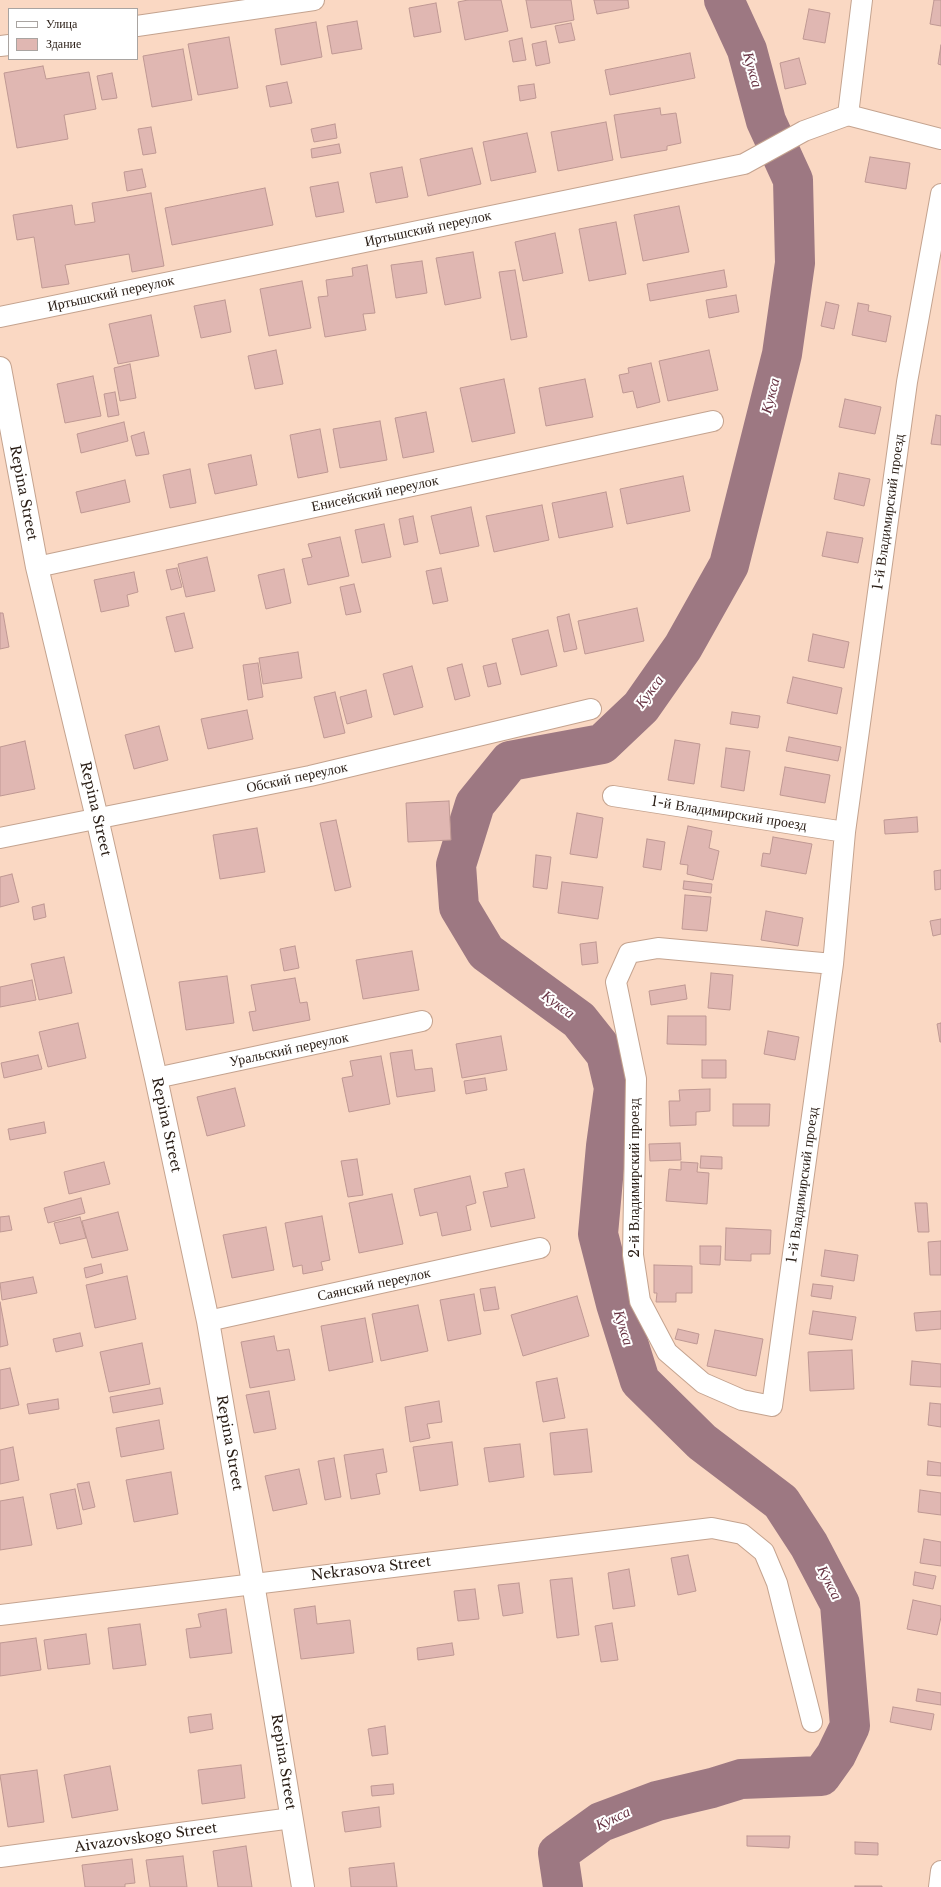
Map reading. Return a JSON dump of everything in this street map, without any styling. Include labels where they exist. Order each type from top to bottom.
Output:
[{"type":"street","points":[[138,26],[314,0]]},
{"type":"street","points":[[862,0],[848,115],[941,139]]},
{"type":"street","name":"Иртышский переулок","points":[[0,317],[744,164],[804,131],[848,115]]},
{"type":"street","name":"1-й Владимирский проезд","points":[[772,1406],[833,964],[845,832],[906,382],[941,194]]},
{"type":"street","name":"Repina Street","points":[[0,368],[37,567],[97,818],[156,1078],[208,1321],[303,1887]]},
{"type":"street","name":"Енисейский переулок","points":[[37,567],[713,421]]},
{"type":"street","name":"Обский переулок","points":[[0,838],[310,776],[591,709]]},
{"type":"street","name":"1-й Владимирский проезд","points":[[613,796],[845,832]]},
{"type":"street","name":"2-й Владимирский проезд","points":[[772,1406],[742,1400],[703,1383],[667,1352],[640,1301],[633,1255],[636,1079],[616,982],[629,953],[658,948],[833,964]]},
{"type":"street","name":"Уральский переулок","points":[[156,1078],[422,1021]]},
{"type":"street","name":"Саянский переулок","points":[[208,1321],[540,1248]]},
{"type":"street","name":"Nekrasova Street","points":[[0,1614],[712,1528],[742,1534],[764,1552],[777,1583],[812,1722]]},
{"type":"street","name":"Aivazovskogo Street","points":[[0,1857],[292,1818]]},
{"type":"street","points":[[939,1887],[941,1871]]},
{"type":"building","points":[[468,0],[501,0],[508,31],[465,40],[458,2]]},
{"type":"building","points":[[526,0],[571,0],[574,20],[531,28]]},
{"type":"building","points":[[594,0],[628,0],[629,8],[597,14]]},
{"type":"building","points":[[934,0],[941,0],[941,26],[930,24]]},
{"type":"building","points":[[436,3],[441,32],[414,37],[409,8]]},
{"type":"building","points":[[809,9],[830,13],[825,43],[803,39]]},
{"type":"building","points":[[357,21],[362,49],[332,54],[327,26]]},
{"type":"building","points":[[316,22],[322,57],[281,65],[275,29]]},
{"type":"building","points":[[571,23],[575,40],[559,43],[555,26]]},
{"type":"building","points":[[229,37],[238,88],[198,95],[188,44]]},
{"type":"building","points":[[522,38],[526,60],[513,62],[509,41]]},
{"type":"building","points":[[546,41],[550,63],[536,66],[532,44]]},
{"type":"building","points":[[941,45],[941,65],[938,64]]},
{"type":"building","points":[[183,49],[192,100],[152,107],[143,56]]},
{"type":"building","points":[[690,53],[695,78],[610,95],[605,70]]},
{"type":"building","points":[[799,58],[806,84],[785,89],[780,63]]},
{"type":"building","points":[[43,66],[46,79],[89,72],[96,109],[64,115],[68,139],[17,148],[4,73]]},
{"type":"building","points":[[112,73],[117,98],[102,100],[97,76]]},
{"type":"building","points":[[287,82],[292,103],[270,107],[266,86]]},
{"type":"building","points":[[534,84],[536,98],[520,101],[518,86]]},
{"type":"building","points":[[660,108],[661,115],[676,113],[681,143],[667,146],[667,150],[621,158],[614,115]]},
{"type":"building","points":[[606,122],[613,160],[558,171],[551,132]]},
{"type":"building","points":[[335,124],[337,138],[314,142],[311,129]]},
{"type":"building","points":[[151,127],[156,153],[143,155],[138,129]]},
{"type":"building","points":[[527,133],[536,172],[491,181],[483,142]]},
{"type":"building","points":[[339,144],[341,153],[312,158],[311,149]]},
{"type":"building","points":[[472,148],[481,184],[428,196],[420,159]]},
{"type":"building","points":[[870,157],[910,163],[906,189],[865,182]]},
{"type":"building","points":[[402,167],[408,197],[376,203],[370,173]]},
{"type":"building","points":[[142,169],[146,187],[127,191],[124,172]]},
{"type":"building","points":[[338,182],[344,212],[316,217],[310,187]]},
{"type":"building","points":[[265,188],[273,225],[172,245],[165,208]]},
{"type":"building","points":[[151,193],[164,266],[132,272],[129,254],[65,265],[69,284],[42,288],[34,237],[17,240],[13,215],[72,205],[75,225],[95,222],[92,203]]},
{"type":"building","points":[[679,206],[689,252],[643,261],[634,215]]},
{"type":"building","points":[[616,222],[626,274],[589,281],[579,229]]},
{"type":"building","points":[[555,233],[563,273],[523,281],[515,242]]},
{"type":"building","points":[[473,252],[481,298],[445,305],[436,258]]},
{"type":"building","points":[[422,261],[427,293],[396,298],[391,265]]},
{"type":"building","points":[[367,265],[375,313],[363,314],[366,330],[325,337],[318,297],[328,296],[326,280],[353,276],[352,268]]},
{"type":"building","points":[[515,270],[527,337],[511,340],[499,272]]},
{"type":"building","points":[[724,270],[727,287],[650,301],[647,284]]},
{"type":"building","points":[[302,281],[311,328],[269,336],[260,289]]},
{"type":"building","points":[[736,295],[739,312],[709,318],[706,300]]},
{"type":"building","points":[[225,300],[231,332],[201,338],[194,306]]},
{"type":"building","points":[[826,302],[839,305],[834,329],[821,326]]},
{"type":"building","points":[[858,303],[869,305],[868,311],[891,316],[886,342],[852,335]]},
{"type":"building","points":[[151,315],[159,356],[118,364],[109,324]]},
{"type":"building","points":[[276,350],[283,384],[255,389],[248,356]]},
{"type":"building","points":[[709,350],[718,390],[668,401],[659,361]]},
{"type":"building","points":[[651,363],[660,402],[637,408],[633,391],[623,393],[619,375],[629,373],[628,368]]},
{"type":"building","points":[[130,364],[136,398],[120,401],[114,368]]},
{"type":"building","points":[[93,376],[101,416],[65,423],[57,384]]},
{"type":"building","points":[[504,379],[515,433],[472,442],[460,388]]},
{"type":"building","points":[[585,379],[593,417],[546,426],[539,388]]},
{"type":"building","points":[[115,392],[119,415],[108,417],[104,394]]},
{"type":"building","points":[[845,399],[881,407],[875,434],[839,427]]},
{"type":"building","points":[[426,412],[434,452],[403,458],[395,418]]},
{"type":"building","points":[[936,415],[941,416],[941,445],[931,444]]},
{"type":"building","points":[[380,421],[387,460],[340,468],[333,429]]},
{"type":"building","points":[[124,422],[128,441],[81,453],[77,434]]},
{"type":"building","points":[[320,429],[328,472],[298,478],[290,435]]},
{"type":"building","points":[[144,432],[149,454],[136,456],[131,436]]},
{"type":"building","points":[[251,455],[257,485],[215,494],[208,464]]},
{"type":"building","points":[[190,469],[196,503],[170,508],[163,475]]},
{"type":"building","points":[[839,473],[870,479],[864,506],[834,499]]},
{"type":"building","points":[[683,476],[690,511],[627,524],[620,489]]},
{"type":"building","points":[[125,480],[130,502],[81,513],[76,492]]},
{"type":"building","points":[[606,492],[613,527],[559,538],[552,503]]},
{"type":"building","points":[[542,505],[549,540],[494,552],[486,516]]},
{"type":"building","points":[[471,507],[479,546],[440,554],[431,516]]},
{"type":"building","points":[[413,516],[418,542],[404,545],[399,519]]},
{"type":"building","points":[[384,524],[391,557],[362,563],[355,530]]},
{"type":"building","points":[[827,532],[863,538],[858,563],[822,556]]},
{"type":"building","points":[[340,537],[349,576],[308,585],[302,559],[312,557],[308,544]]},
{"type":"building","points":[[207,557],[215,591],[186,597],[178,564]]},
{"type":"building","points":[[177,568],[182,587],[171,590],[166,570]]},
{"type":"building","points":[[441,568],[448,601],[433,604],[426,571]]},
{"type":"building","points":[[284,569],[291,603],[266,609],[258,575]]},
{"type":"building","points":[[134,572],[138,592],[127,595],[129,606],[101,612],[94,580]]},
{"type":"building","points":[[354,584],[361,612],[346,615],[340,587]]},
{"type":"building","points":[[637,608],[644,641],[585,654],[578,621]]},
{"type":"building","points":[[0,613],[3,613],[9,647],[0,649]]},
{"type":"building","points":[[184,613],[193,648],[175,652],[166,617]]},
{"type":"building","points":[[569,614],[577,649],[564,652],[557,617]]},
{"type":"building","points":[[548,630],[557,666],[521,675],[512,639]]},
{"type":"building","points":[[813,634],[849,642],[844,668],[808,661]]},
{"type":"building","points":[[298,652],[302,678],[263,684],[259,658]]},
{"type":"building","points":[[258,663],[263,697],[248,700],[243,665]]},
{"type":"building","points":[[496,663],[501,684],[488,687],[483,666]]},
{"type":"building","points":[[462,664],[470,696],[455,700],[447,668]]},
{"type":"building","points":[[412,666],[423,707],[394,715],[383,674]]},
{"type":"building","points":[[793,677],[842,688],[837,714],[787,703]]},
{"type":"building","points":[[366,690],[372,717],[347,724],[340,697]]},
{"type":"building","points":[[335,692],[345,733],[324,738],[314,697]]},
{"type":"building","points":[[247,710],[253,739],[208,749],[201,719]]},
{"type":"building","points":[[732,712],[760,716],[758,728],[730,724]]},
{"type":"building","points":[[159,726],[168,760],[134,769],[125,735]]},
{"type":"building","points":[[789,737],[841,747],[838,761],[786,751]]},
{"type":"building","points":[[675,740],[700,744],[694,784],[668,780]]},
{"type":"building","points":[[25,741],[35,789],[0,796],[0,747]]},
{"type":"building","points":[[726,748],[750,751],[744,791],[721,787]]},
{"type":"building","points":[[785,767],[830,775],[825,803],[780,795]]},
{"type":"building","points":[[449,801],[451,840],[408,842],[406,803]]},
{"type":"building","points":[[577,813],[603,818],[597,858],[570,854]]},
{"type":"building","points":[[917,817],[918,832],[885,834],[884,820]]},
{"type":"building","points":[[336,820],[351,887],[335,891],[320,823]]},
{"type":"building","points":[[688,826],[712,831],[709,848],[719,851],[713,880],[687,874],[688,865],[680,864]]},
{"type":"building","points":[[257,828],[265,872],[220,879],[213,835]]},
{"type":"building","points":[[773,837],[812,844],[806,874],[761,866],[763,853],[770,854]]},
{"type":"building","points":[[647,839],[665,842],[661,870],[643,867]]},
{"type":"building","points":[[536,855],[551,857],[547,889],[533,887]]},
{"type":"building","points":[[941,870],[941,889],[935,890],[934,871]]},
{"type":"building","points":[[12,874],[19,902],[0,907],[0,877]]},
{"type":"building","points":[[684,881],[712,884],[711,893],[683,889]]},
{"type":"building","points":[[562,882],[603,887],[598,919],[558,913]]},
{"type":"building","points":[[685,895],[711,897],[707,931],[682,929]]},
{"type":"building","points":[[44,904],[46,917],[34,920],[32,907]]},
{"type":"building","points":[[766,911],[803,918],[798,946],[761,940]]},
{"type":"building","points":[[941,919],[941,934],[933,936],[930,921]]},
{"type":"building","points":[[596,942],[598,963],[582,965],[580,944]]},
{"type":"building","points":[[295,946],[299,968],[284,971],[280,949]]},
{"type":"building","points":[[412,951],[419,990],[363,999],[356,960]]},
{"type":"building","points":[[64,957],[72,993],[39,1000],[31,964]]},
{"type":"building","points":[[711,973],[733,975],[730,1010],[708,1008]]},
{"type":"building","points":[[227,976],[234,1023],[186,1030],[179,982]]},
{"type":"building","points":[[295,978],[300,1003],[307,1002],[310,1020],[253,1031],[249,1012],[256,1011],[251,985]]},
{"type":"building","points":[[32,980],[36,1000],[0,1007],[0,987]]},
{"type":"building","points":[[685,985],[687,999],[651,1005],[649,991]]},
{"type":"building","points":[[668,1016],[706,1016],[706,1045],[667,1044]]},
{"type":"building","points":[[78,1023],[86,1058],[48,1067],[39,1032]]},
{"type":"building","points":[[941,1023],[941,1042],[940,1042],[937,1024]]},
{"type":"building","points":[[768,1031],[799,1037],[795,1060],[764,1054]]},
{"type":"building","points":[[501,1036],[507,1070],[462,1078],[456,1044]]},
{"type":"building","points":[[412,1050],[415,1070],[432,1068],[435,1091],[397,1097],[390,1053]]},
{"type":"building","points":[[38,1055],[42,1069],[4,1078],[1,1063]]},
{"type":"building","points":[[381,1056],[390,1104],[349,1112],[342,1078],[353,1076],[350,1061]]},
{"type":"building","points":[[702,1060],[726,1060],[726,1078],[702,1078]]},
{"type":"building","points":[[485,1078],[487,1090],[466,1094],[464,1081]]},
{"type":"building","points":[[235,1088],[245,1126],[207,1136],[197,1097]]},
{"type":"building","points":[[710,1089],[710,1111],[696,1112],[696,1125],[670,1126],[669,1101],[680,1101],[679,1090]]},
{"type":"building","points":[[733,1104],[770,1104],[769,1126],[733,1126]]},
{"type":"building","points":[[44,1122],[46,1133],[10,1140],[8,1129]]},
{"type":"building","points":[[680,1143],[681,1160],[650,1161],[649,1144]]},
{"type":"building","points":[[701,1156],[722,1157],[722,1169],[700,1168]]},
{"type":"building","points":[[357,1159],[363,1195],[348,1197],[341,1161]]},
{"type":"building","points":[[104,1162],[110,1184],[69,1194],[64,1172]]},
{"type":"building","points":[[681,1162],[698,1163],[697,1172],[709,1173],[707,1204],[666,1201],[669,1169],[681,1170]]},
{"type":"building","points":[[524,1169],[535,1218],[491,1227],[483,1192],[508,1187],[505,1173]]},
{"type":"building","points":[[470,1176],[476,1203],[466,1206],[471,1230],[442,1236],[437,1212],[420,1216],[414,1189]]},
{"type":"building","points":[[392,1194],[403,1244],[359,1253],[349,1203]]},
{"type":"building","points":[[81,1198],[85,1213],[48,1223],[44,1208]]},
{"type":"building","points":[[915,1203],[927,1203],[929,1232],[918,1232]]},
{"type":"building","points":[[118,1212],[128,1250],[92,1258],[82,1221]]},
{"type":"building","points":[[9,1216],[12,1230],[0,1232],[0,1217]]},
{"type":"building","points":[[322,1216],[330,1260],[321,1262],[323,1270],[303,1274],[302,1265],[293,1267],[285,1223]]},
{"type":"building","points":[[80,1217],[86,1238],[60,1244],[54,1223]]},
{"type":"building","points":[[266,1227],[274,1270],[232,1278],[223,1235]]},
{"type":"building","points":[[726,1228],[771,1230],[770,1254],[751,1254],[751,1261],[725,1260]]},
{"type":"building","points":[[941,1241],[941,1275],[930,1275],[928,1242]]},
{"type":"building","points":[[700,1246],[721,1246],[720,1265],[700,1264]]},
{"type":"building","points":[[825,1250],[858,1255],[854,1281],[821,1276]]},
{"type":"building","points":[[101,1264],[103,1273],[86,1278],[84,1268]]},
{"type":"building","points":[[654,1265],[692,1266],[692,1293],[676,1293],[676,1302],[656,1302],[657,1293],[654,1293]]},
{"type":"building","points":[[127,1276],[136,1319],[95,1328],[86,1285]]},
{"type":"building","points":[[33,1277],[37,1293],[2,1300],[0,1283]]},
{"type":"building","points":[[813,1284],[833,1286],[831,1299],[811,1296]]},
{"type":"building","points":[[495,1287],[499,1309],[484,1311],[480,1289]]},
{"type":"building","points":[[474,1294],[481,1334],[448,1341],[440,1300]]},
{"type":"building","points":[[577,1296],[589,1336],[523,1356],[511,1315]]},
{"type":"building","points":[[0,1302],[8,1345],[0,1347]]},
{"type":"building","points":[[418,1305],[428,1351],[381,1361],[372,1314]]},
{"type":"building","points":[[813,1311],[856,1317],[852,1340],[809,1334]]},
{"type":"building","points":[[941,1311],[941,1329],[916,1331],[914,1313]]},
{"type":"building","points":[[365,1318],[373,1362],[329,1371],[321,1326]]},
{"type":"building","points":[[678,1329],[699,1334],[697,1344],[675,1339]]},
{"type":"building","points":[[715,1330],[763,1339],[756,1376],[707,1366]]},
{"type":"building","points":[[80,1333],[83,1346],[56,1352],[53,1339]]},
{"type":"building","points":[[274,1336],[277,1351],[289,1349],[295,1380],[250,1388],[241,1342]]},
{"type":"building","points":[[142,1343],[150,1384],[109,1392],[100,1352]]},
{"type":"building","points":[[852,1350],[854,1389],[810,1391],[808,1352]]},
{"type":"building","points":[[912,1361],[941,1364],[941,1387],[910,1385]]},
{"type":"building","points":[[10,1368],[19,1405],[0,1409],[0,1370]]},
{"type":"building","points":[[557,1378],[565,1418],[543,1422],[536,1382]]},
{"type":"building","points":[[160,1388],[163,1404],[113,1413],[110,1397]]},
{"type":"building","points":[[269,1391],[276,1429],[254,1433],[246,1395]]},
{"type":"building","points":[[58,1399],[59,1409],[29,1414],[27,1404]]},
{"type":"building","points":[[439,1401],[442,1422],[427,1424],[430,1438],[410,1442],[405,1407]]},
{"type":"building","points":[[930,1403],[941,1404],[941,1427],[928,1425]]},
{"type":"building","points":[[159,1420],[164,1449],[121,1457],[116,1428]]},
{"type":"building","points":[[587,1429],[592,1472],[554,1475],[550,1433]]},
{"type":"building","points":[[452,1442],[458,1485],[420,1491],[413,1447]]},
{"type":"building","points":[[520,1444],[524,1477],[489,1482],[484,1448]]},
{"type":"building","points":[[13,1447],[19,1480],[0,1484],[0,1450]]},
{"type":"building","points":[[383,1449],[387,1472],[376,1474],[380,1494],[351,1499],[344,1455]]},
{"type":"building","points":[[334,1458],[341,1497],[325,1500],[318,1461]]},
{"type":"building","points":[[928,1461],[941,1463],[941,1476],[927,1475]]},
{"type":"building","points":[[299,1469],[307,1504],[273,1511],[265,1476]]},
{"type":"building","points":[[171,1472],[178,1514],[134,1522],[126,1480]]},
{"type":"building","points":[[89,1482],[95,1507],[83,1510],[77,1484]]},
{"type":"building","points":[[75,1489],[82,1524],[57,1529],[50,1494]]},
{"type":"building","points":[[920,1490],[941,1493],[941,1515],[918,1512]]},
{"type":"building","points":[[23,1497],[32,1545],[0,1550],[0,1501]]},
{"type":"building","points":[[924,1539],[941,1542],[941,1566],[920,1563]]},
{"type":"building","points":[[688,1555],[696,1591],[678,1595],[671,1558]]},
{"type":"building","points":[[629,1569],[635,1606],[613,1609],[608,1573]]},
{"type":"building","points":[[915,1572],[936,1576],[933,1589],[913,1585]]},
{"type":"building","points":[[572,1578],[579,1635],[557,1638],[550,1580]]},
{"type":"building","points":[[519,1583],[523,1613],[503,1616],[498,1585]]},
{"type":"building","points":[[475,1589],[479,1619],[458,1621],[454,1591]]},
{"type":"building","points":[[913,1600],[941,1606],[941,1617],[937,1635],[907,1629]]},
{"type":"building","points":[[315,1606],[317,1624],[350,1620],[354,1653],[301,1659],[294,1609]]},
{"type":"building","points":[[226,1609],[232,1653],[190,1658],[186,1629],[201,1627],[198,1614]]},
{"type":"building","points":[[612,1623],[618,1660],[601,1662],[595,1626]]},
{"type":"building","points":[[140,1624],[146,1665],[113,1669],[108,1628]]},
{"type":"building","points":[[86,1634],[90,1664],[48,1669],[44,1640]]},
{"type":"building","points":[[36,1638],[41,1670],[0,1676],[0,1643]]},
{"type":"building","points":[[452,1643],[454,1655],[418,1660],[417,1648]]},
{"type":"building","points":[[918,1689],[941,1693],[941,1705],[916,1701]]},
{"type":"building","points":[[893,1707],[934,1714],[931,1730],[890,1722]]},
{"type":"building","points":[[211,1714],[213,1729],[190,1733],[188,1717]]},
{"type":"building","points":[[385,1726],[388,1754],[372,1756],[368,1729]]},
{"type":"building","points":[[241,1765],[245,1798],[202,1804],[198,1770]]},
{"type":"building","points":[[110,1766],[118,1810],[72,1818],[64,1775]]},
{"type":"building","points":[[37,1770],[44,1822],[8,1827],[0,1775]]},
{"type":"building","points":[[393,1784],[394,1794],[372,1796],[371,1786]]},
{"type":"building","points":[[379,1807],[381,1827],[345,1832],[342,1812]]},
{"type":"building","points":[[747,1836],[790,1836],[789,1848],[747,1846]]},
{"type":"building","points":[[855,1842],[878,1843],[878,1855],[855,1854]]},
{"type":"building","points":[[246,1846],[252,1887],[218,1887],[213,1851]]},
{"type":"building","points":[[183,1856],[187,1887],[150,1887],[146,1860]]},
{"type":"building","points":[[132,1859],[135,1883],[125,1884],[125,1887],[85,1887],[82,1865]]},
{"type":"building","points":[[394,1863],[397,1887],[351,1887],[349,1868]]},
{"type":"building","points":[[882,1886],[882,1887],[855,1887]]},
{"type":"waterway","name":"Кукса","points":[[563,1887],[558,1853],[601,1822],[657,1801],[712,1788],[741,1779],[821,1776],[836,1755],[850,1726],[840,1604],[809,1545],[781,1502],[702,1442],[640,1381],[616,1304],[598,1234],[606,1146],[614,1088],[606,1054],[579,1020],[486,952],[459,907],[456,865],[475,804],[510,761],[602,744],[641,707],[683,647],[729,565],[782,354],[795,263],[793,180],[766,121],[747,50],[724,0]]}]
